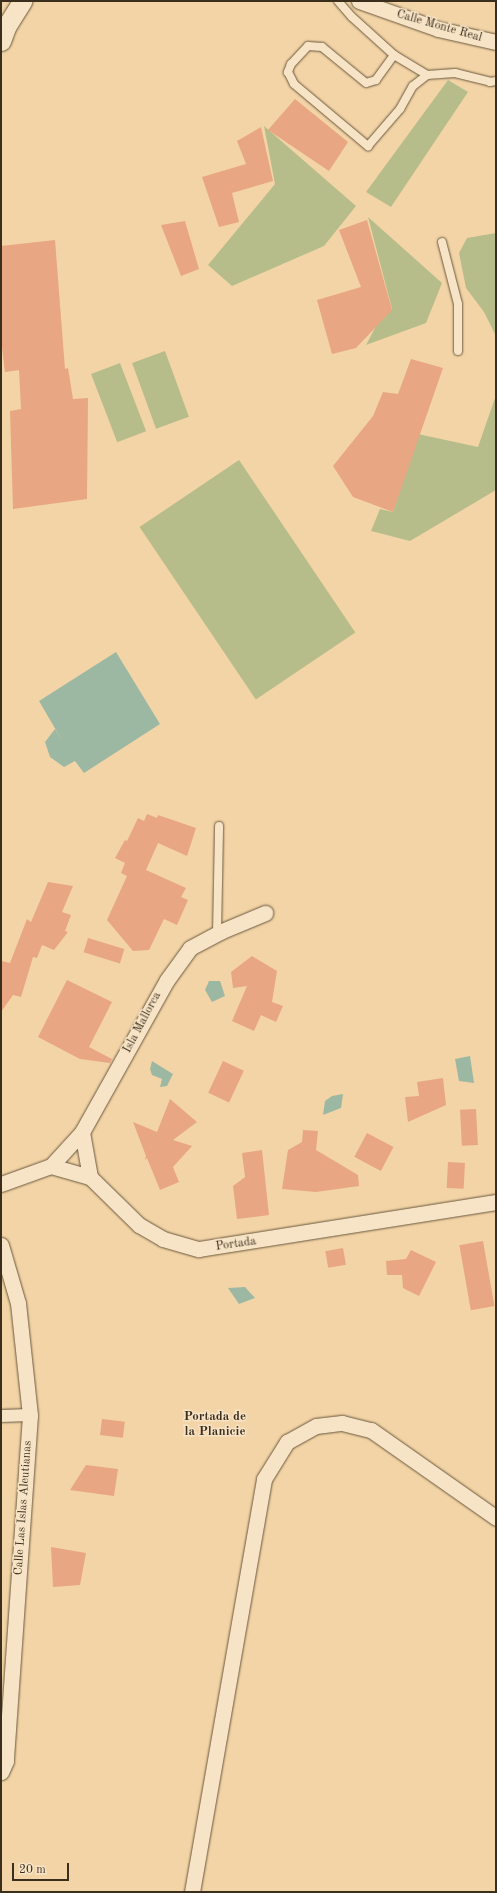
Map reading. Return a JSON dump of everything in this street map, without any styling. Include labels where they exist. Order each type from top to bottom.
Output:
[{"type":"street","points":[[1,41],[6,27],[22,1]]},
{"type":"street","name":"Calle Monte Real","points":[[359,1],[438,29],[496,42]]},
{"type":"street","name":"Isla Mallorca","points":[[51,1166],[82,1132],[167,980],[190,948],[217,934],[265,913]]},
{"type":"street","points":[[82,1132],[90,1178]]},
{"type":"street","points":[[1,1184],[51,1166]]},
{"type":"street","name":"Portada","points":[[51,1166],[90,1178],[139,1225],[163,1239],[199,1249],[496,1202]]},
{"type":"street","name":"Calle Las Islas Aleutianas","points":[[1,1245],[18,1303],[30,1415],[6,1761],[1,1772]]},
{"type":"street","points":[[1,1416],[30,1415]]},
{"type":"street","points":[[192,1892],[264,1479],[288,1442],[316,1426],[342,1423],[371,1430],[496,1518]]},
{"type":"lane","points":[[338,1],[352,17],[394,55],[427,75]]},
{"type":"lane","points":[[394,55],[376,80],[366,82],[322,47],[308,46],[291,64],[288,72],[294,84],[368,146],[400,109],[413,86],[427,75],[455,73],[490,82],[496,81]]},
{"type":"lane","points":[[442,242],[458,304],[458,351]]},
{"type":"lane","points":[[217,934],[218,826]]},
{"type":"green space","points":[[448,80],[468,92],[391,207],[366,192]]},
{"type":"green space","points":[[264,126],[356,206],[324,246],[232,286],[208,265],[275,184]]},
{"type":"green space","points":[[368,217],[442,283],[426,323],[366,345],[376,326],[392,309]]},
{"type":"green space","points":[[496,233],[496,336],[484,312],[466,288],[459,253],[467,238]]},
{"type":"green space","points":[[165,351],[189,417],[156,429],[132,363]]},
{"type":"green space","points":[[120,363],[146,431],[117,442],[91,374]]},
{"type":"green space","points":[[496,395],[496,490],[410,541],[371,531],[380,509],[393,512],[418,434],[478,447]]},
{"type":"green space","points":[[239,460],[355,632],[256,700],[140,527]]},
{"type":"shaded area","points":[[116,652],[160,724],[84,773],[75,761],[64,767],[50,757],[45,742],[55,729],[63,742],[39,701]]},
{"type":"shaded area","points":[[209,981],[220,981],[225,996],[212,1002],[205,990]]},
{"type":"shaded area","points":[[470,1056],[474,1083],[459,1081],[455,1059]]},
{"type":"shaded area","points":[[152,1061],[173,1074],[167,1086],[160,1087],[162,1079],[152,1075],[150,1069]]},
{"type":"shaded area","points":[[343,1094],[341,1108],[323,1115],[325,1101],[332,1096]]},
{"type":"shaded area","points":[[245,1287],[255,1298],[239,1304],[228,1288]]},
{"type":"building","points":[[295,99],[348,142],[329,171],[268,130]]},
{"type":"building","points":[[261,127],[273,181],[232,193],[239,222],[219,227],[202,177],[246,164],[237,141]]},
{"type":"building","points":[[367,220],[392,310],[356,348],[332,354],[317,300],[361,287],[339,230]]},
{"type":"building","points":[[185,221],[199,269],[181,276],[161,225]]},
{"type":"building","points":[[55,240],[65,369],[68,368],[73,399],[88,398],[87,499],[13,509],[10,411],[21,409],[19,370],[5,372],[1,339],[1,246]]},
{"type":"building","points":[[411,359],[443,368],[393,512],[353,497],[333,466],[373,416],[383,392],[398,394]]},
{"type":"building","points":[[147,814],[157,818],[158,815],[196,828],[187,856],[158,843],[146,870],[186,888],[181,897],[188,900],[177,925],[164,919],[149,950],[133,951],[107,920],[127,876],[121,873],[125,863],[115,858],[125,840],[127,841],[138,818],[144,821]]},
{"type":"building","points":[[48,882],[73,886],[62,912],[71,915],[65,931],[68,932],[54,950],[42,945],[37,958],[33,957],[21,997],[13,995],[1,1012],[1,961],[10,963],[27,919],[31,922]]},
{"type":"building","points":[[88,938],[124,949],[120,963],[84,952]]},
{"type":"building","points":[[252,956],[277,971],[272,1002],[283,1006],[276,1022],[261,1015],[254,1031],[232,1021],[247,986],[233,988],[231,972]]},
{"type":"building","points":[[67,980],[112,1002],[89,1047],[112,1059],[110,1063],[80,1059],[38,1037]]},
{"type":"building","points":[[223,1061],[244,1071],[229,1102],[208,1093]]},
{"type":"building","points":[[443,1078],[446,1105],[408,1122],[405,1097],[419,1096],[417,1082]]},
{"type":"building","points":[[170,1099],[197,1122],[173,1140],[192,1146],[173,1167],[179,1182],[160,1190],[147,1158],[145,1160],[146,1156],[133,1122],[157,1132]]},
{"type":"building","points":[[476,1109],[478,1145],[462,1146],[460,1110]]},
{"type":"building","points":[[303,1130],[318,1131],[316,1150],[358,1175],[359,1186],[316,1192],[282,1189],[288,1150],[302,1142]]},
{"type":"building","points":[[367,1133],[393,1147],[381,1171],[354,1157]]},
{"type":"building","points":[[262,1150],[269,1215],[237,1219],[233,1186],[245,1177],[242,1153]]},
{"type":"building","points":[[448,1162],[465,1163],[464,1189],[447,1188]]},
{"type":"building","points":[[483,1241],[494,1306],[471,1310],[459,1245]]},
{"type":"building","points":[[343,1248],[346,1265],[328,1268],[325,1251]]},
{"type":"building","points":[[411,1250],[436,1262],[419,1296],[403,1288],[402,1275],[387,1275],[386,1261],[406,1259]]},
{"type":"building","points":[[102,1419],[125,1422],[123,1438],[100,1435]]},
{"type":"building","points":[[86,1465],[118,1469],[114,1496],[70,1490]]},
{"type":"building","points":[[51,1547],[86,1553],[80,1585],[53,1587]]},
{"type":"district","name":"Portada de la Planicie","points":[[215,1426]]}]
